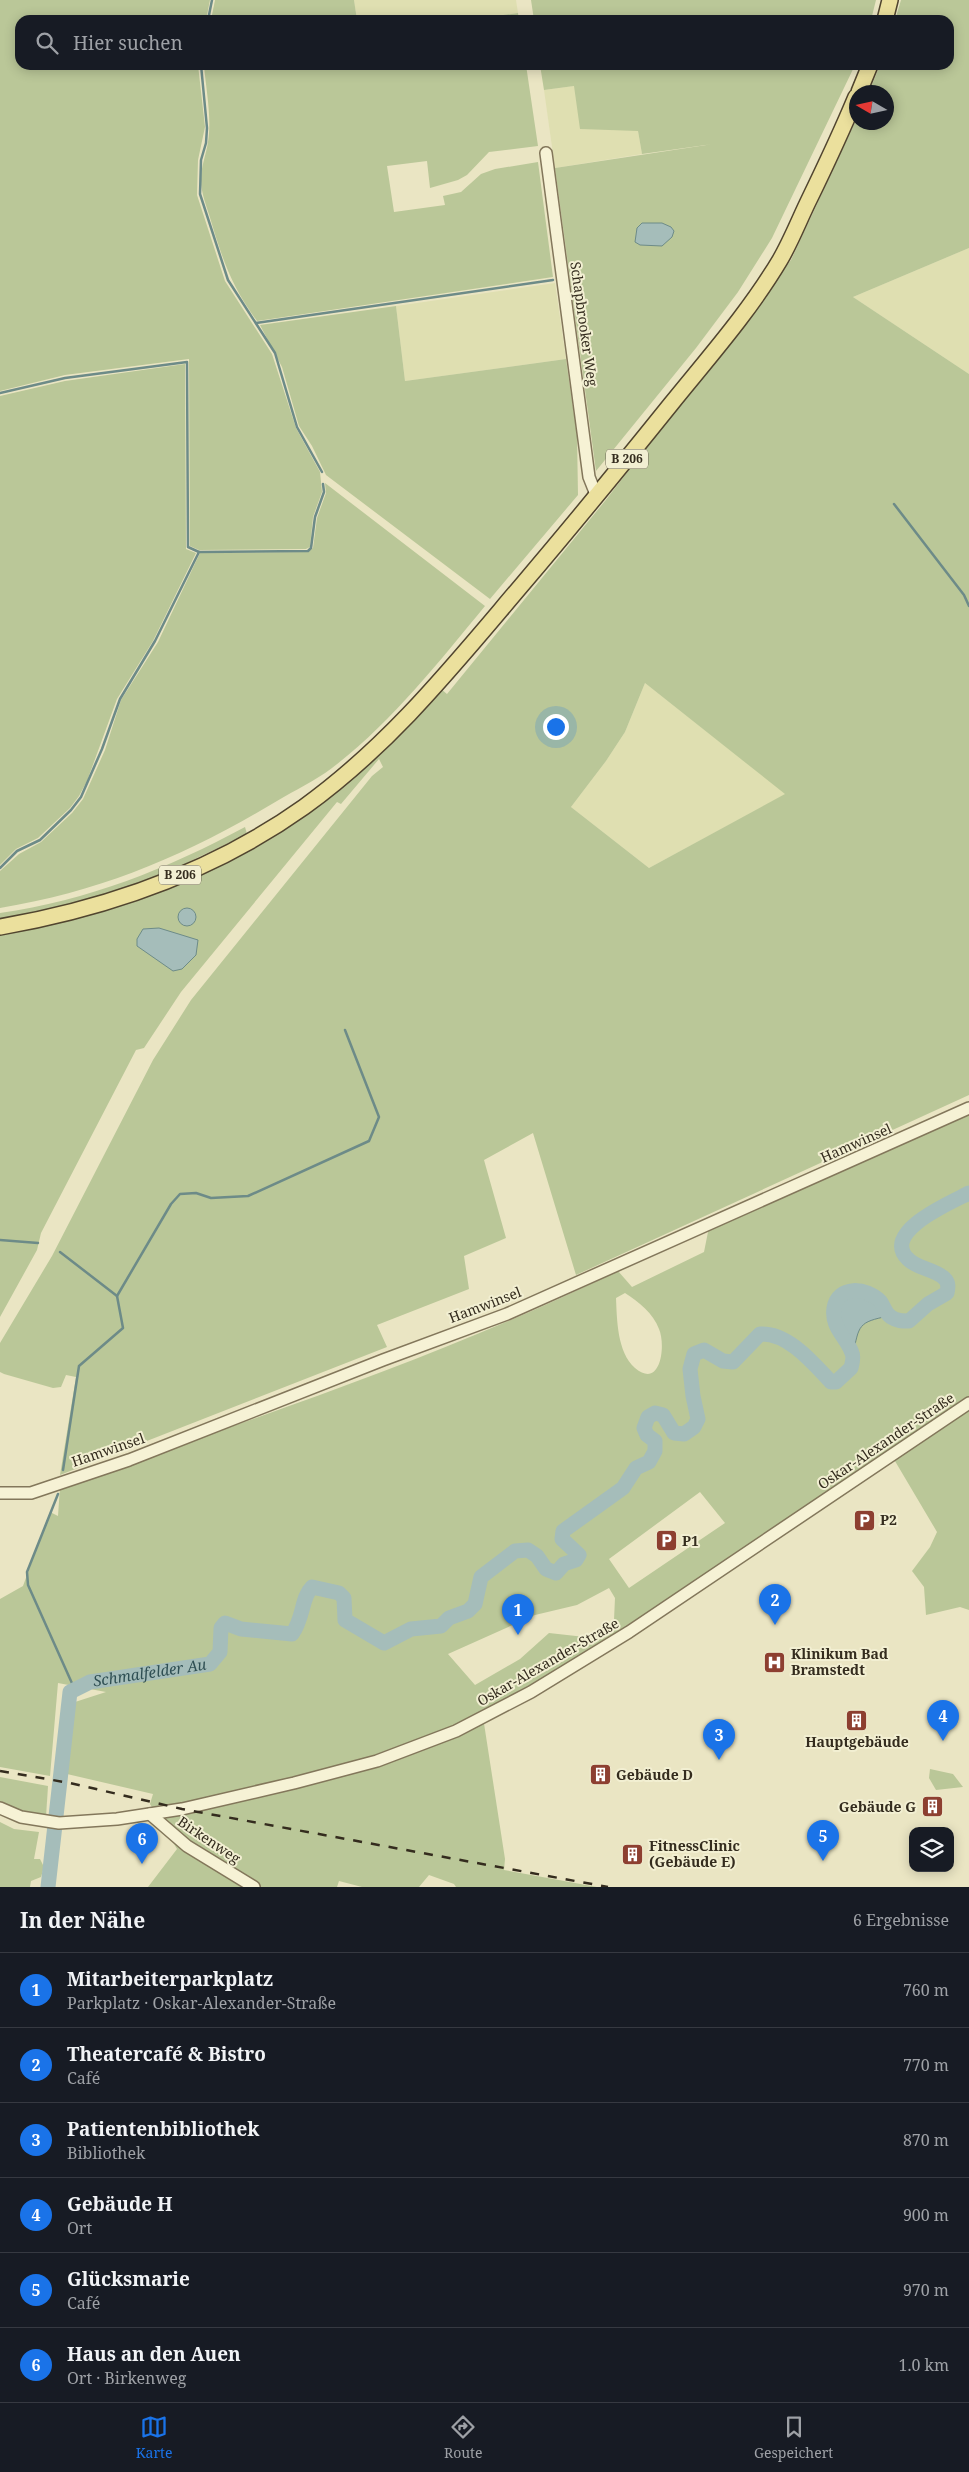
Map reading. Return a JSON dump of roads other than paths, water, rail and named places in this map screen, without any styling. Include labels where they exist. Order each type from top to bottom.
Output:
[{"type":"main road","points":[[886,15],[890,0]]},
{"type":"main road","points":[[861,85],[868,70]]},
{"type":"main road","name":"B 206","points":[[0,927],[78,911],[157,885],[227,852],[302,808],[340,779],[391,735],[435,689],[597,497],[750,305],[781,258],[849,112]]},
{"type":"street","name":"Schapbrooker Weg","points":[[546,153],[589,477],[597,497]]},
{"type":"street","name":"Hamwinsel","points":[[0,1493],[31,1493],[129,1460],[507,1314],[969,1108]]},
{"type":"street","name":"Oskar-Alexander-Straße","points":[[0,1808],[21,1818],[45,1823],[150,1814],[182,1809],[294,1783],[377,1761],[456,1731],[531,1692],[629,1632],[969,1402]]},
{"type":"street","name":"Birkenweg","points":[[150,1814],[187,1846],[254,1887]]},
{"type":"water","points":[[642,223],[662,223],[671,227],[674,231],[672,237],[662,246],[640,245],[635,242],[637,228]]},
{"type":"water","points":[[187,908],[193,911],[196,917],[193,923],[187,926],[181,923],[178,917],[181,911]]},
{"type":"water","points":[[159,928],[198,940],[196,955],[182,969],[173,971],[137,946],[137,939],[143,929]]},
{"type":"water","points":[[850,1290],[863,1292],[873,1297],[882,1305],[889,1316],[871,1320],[862,1326],[857,1337],[853,1355],[838,1329],[833,1312],[835,1304],[840,1297]]},
{"type":"waterway","points":[[209,15],[212,0]]},
{"type":"waterway","points":[[201,70],[207,128],[206,143],[201,160],[200,194],[228,280],[275,353],[297,427],[322,472]]},
{"type":"waterway","points":[[256,323],[553,280]]},
{"type":"waterway","points":[[0,393],[65,378],[187,362],[188,547],[199,552]]},
{"type":"waterway","points":[[0,868],[17,851],[40,840],[71,810],[81,797],[102,749],[120,699],[155,641],[199,552],[308,551],[311,548],[315,517],[324,492],[323,484]]},
{"type":"waterway","points":[[894,504],[964,595],[969,606]]},
{"type":"waterway","points":[[117,1296],[171,1204],[180,1194],[196,1193],[211,1198],[248,1196],[369,1141],[379,1117],[345,1030]]},
{"type":"waterway","name":"Schmalfelder Au","points":[[48,1887],[70,1692],[90,1682],[210,1664],[220,1652],[221,1628],[225,1623],[241,1629],[292,1634],[299,1621],[308,1592],[312,1587],[339,1593],[344,1598],[345,1620],[384,1643],[411,1629],[441,1626],[449,1618],[468,1611],[475,1604],[481,1577],[515,1551],[528,1550],[537,1556],[546,1569],[556,1573],[564,1564],[576,1560],[579,1555],[562,1539],[563,1531],[623,1488],[636,1468],[649,1462],[655,1451],[655,1441],[647,1435],[644,1428],[648,1417],[655,1413],[663,1415],[674,1433],[684,1434],[694,1427],[698,1419],[690,1369],[694,1354],[704,1350],[723,1361],[733,1362],[760,1334],[770,1335],[781,1338],[800,1350],[831,1382],[836,1382],[851,1368],[853,1358],[835,1321],[834,1308],[841,1295],[853,1291],[867,1293],[880,1301],[887,1314],[891,1317],[909,1321],[928,1304],[947,1293],[948,1287],[945,1279],[908,1259],[902,1249],[903,1239],[922,1219],[969,1193]]},
{"type":"waterway","points":[[0,1240],[38,1243]]},
{"type":"waterway","points":[[60,1252],[117,1296],[123,1328],[79,1366],[63,1470]]},
{"type":"waterway","points":[[58,1494],[27,1572],[28,1585],[75,1690]]},
{"type":"railway","points":[[0,1771],[70,1783],[182,1809],[608,1887]]},
{"type":"place","name":"P2","points":[[864,1520]]},
{"type":"place","name":"P1","points":[[666,1541]]},
{"type":"place","name":"Theatercafé & Bistro","points":[[775,1625]]},
{"type":"place","name":"Mitarbeiterparkplatz","points":[[518,1635]]},
{"type":"place","name":"Klinikum Bad Bramstedt","points":[[775,1662]]},
{"type":"place","name":"Hauptgebäude","points":[[857,1720]]},
{"type":"place","name":"Gebäude H","points":[[943,1741]]},
{"type":"place","name":"Patientenbibliothek","points":[[719,1760]]},
{"type":"place","name":"Gebäude D","points":[[600,1775]]},
{"type":"place","name":"Gebäude G","points":[[932,1807]]},
{"type":"place","name":"FitnessClinic (Gebäude E)","points":[[633,1854]]},
{"type":"place","name":"Glücksmarie","points":[[823,1861]]},
{"type":"place","name":"Haus an den Auen","points":[[142,1864]]}]
